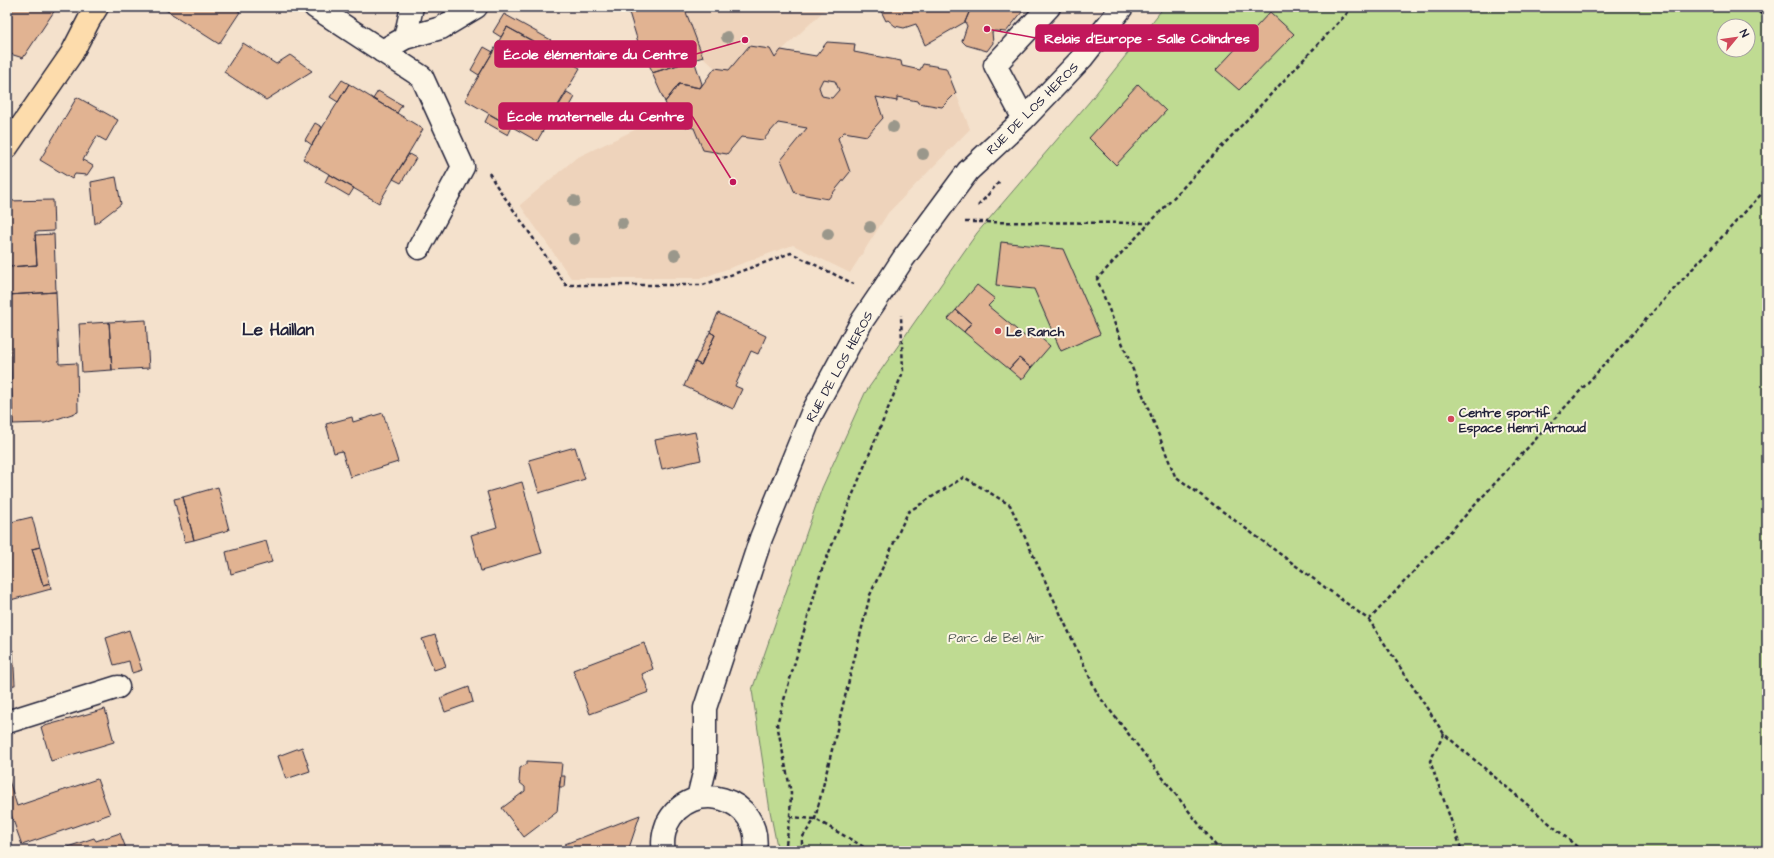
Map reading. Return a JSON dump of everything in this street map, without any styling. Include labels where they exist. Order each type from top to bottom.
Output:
[{"type":"main road","points":[[7,147],[72,53],[88,20],[97,7]]},
{"type":"street","points":[[315,7],[422,77],[463,166],[419,248]]},
{"type":"street","points":[[405,38],[412,7]]},
{"type":"street","points":[[382,51],[405,38],[441,28],[476,7]]},
{"type":"street","points":[[1024,119],[995,65],[1049,7]]},
{"type":"street","name":"RUE DE LOS HEROS","points":[[698,798],[706,769],[705,708],[761,538],[812,413],[862,321],[903,260],[968,171],[1024,119],[1082,58],[1122,7]]},
{"type":"street","points":[[7,722],[118,687]]},
{"type":"street","points":[[664,851],[665,830],[672,816],[683,805],[698,798],[712,797],[726,799],[738,806],[748,816],[754,829],[756,843],[755,851]]},
{"type":"path","points":[[1353,7],[1148,223],[1097,279],[1175,476],[1369,620],[1444,734],[1582,851]]},
{"type":"path","points":[[1754,7],[1767,20]]},
{"type":"path","points":[[488,172],[566,285],[703,285],[792,253],[879,296]]},
{"type":"path","points":[[975,210],[1001,180]]},
{"type":"path","points":[[1369,620],[1767,188]]},
{"type":"path","points":[[960,228],[970,216]]},
{"type":"path","points":[[965,222],[1148,223]]},
{"type":"path","points":[[785,851],[790,817],[791,793],[777,724],[821,572],[903,372],[901,314]]},
{"type":"path","points":[[802,851],[802,838],[815,819],[870,595],[908,512],[964,477],[1010,505],[1098,695],[1220,851]]},
{"type":"path","points":[[1444,734],[1430,761],[1462,851]]},
{"type":"path","points":[[790,817],[815,819],[872,851]]},
{"type":"shaded area","points":[[684,7],[828,7],[782,50],[816,56],[827,42],[855,44],[854,52],[901,61],[903,66],[920,70],[923,64],[946,68],[970,129],[888,213],[850,273],[793,245],[702,278],[571,278],[520,205],[576,158],[647,124],[674,125],[665,102],[679,84],[700,88],[715,68],[703,57]]},
{"type":"green space","name":"Centre sportif Espace Henri Arnoud","points":[[1164,7],[1767,7],[1767,851],[778,851],[770,811],[752,690],[822,488],[865,393],[977,233],[1090,101]]},
{"type":"building","points":[[7,7],[57,7],[23,58],[7,53]]},
{"type":"building","points":[[161,7],[233,7],[240,12],[219,44]]},
{"type":"building","points":[[622,7],[684,7],[703,57],[652,73],[643,43],[638,42],[628,9],[623,10]]},
{"type":"building","points":[[879,7],[979,7],[970,10],[965,22],[925,45],[916,24],[904,28],[895,26],[888,20],[886,21]]},
{"type":"building","points":[[979,7],[1026,7],[1006,32],[992,32],[993,43],[987,51],[966,45],[962,41],[967,26],[965,22],[970,10]]},
{"type":"building","points":[[1270,12],[1294,34],[1239,90],[1216,70]]},
{"type":"building","points":[[504,14],[551,40],[546,48],[507,27],[501,37],[493,32]]},
{"type":"building","points":[[507,27],[580,68],[537,141],[465,100]]},
{"type":"building","points":[[827,42],[855,44],[854,52],[901,61],[902,66],[920,70],[923,64],[946,68],[956,93],[942,107],[918,103],[917,101],[897,97],[897,101],[876,97],[883,118],[867,136],[844,132],[838,138],[850,172],[828,199],[795,193],[781,160],[807,128],[778,123],[763,140],[741,137],[727,154],[703,150],[694,128],[674,125],[665,102],[679,84],[700,88],[715,68],[729,70],[749,46],[770,49],[775,58],[781,50],[816,56]],"holes":[[[823,79],[835,81],[839,90],[832,98],[822,96],[819,87]]]},
{"type":"building","points":[[243,43],[276,64],[290,55],[312,71],[266,100],[224,72]]},
{"type":"building","points":[[484,47],[493,52],[479,75],[471,70]]},
{"type":"building","points":[[694,60],[702,84],[700,88],[679,84],[665,102],[652,73]]},
{"type":"building","points":[[342,80],[349,84],[338,102],[330,97]]},
{"type":"building","points":[[349,84],[423,129],[379,203],[303,159]]},
{"type":"building","points":[[1138,84],[1166,111],[1116,165],[1089,138]]},
{"type":"building","points":[[378,91],[402,105],[397,113],[373,99]]},
{"type":"building","points":[[567,92],[575,97],[562,120],[553,115]]},
{"type":"building","points":[[77,97],[118,120],[106,141],[97,136],[83,160],[93,166],[87,175],[75,174],[72,179],[40,160]]},
{"type":"building","points":[[489,114],[512,127],[508,135],[485,122]]},
{"type":"building","points":[[315,123],[322,127],[312,145],[305,140]]},
{"type":"building","points":[[409,154],[416,158],[401,183],[393,179]]},
{"type":"building","points":[[329,174],[354,188],[349,196],[325,182]]},
{"type":"building","points":[[116,177],[121,204],[95,224],[91,182]]},
{"type":"building","points":[[53,200],[54,231],[35,232],[37,265],[8,267],[7,201]]},
{"type":"building","points":[[54,234],[56,292],[8,295],[8,267],[37,265],[35,235]]},
{"type":"building","points":[[1001,242],[1063,249],[1100,334],[1061,351],[1034,289],[996,285]]},
{"type":"building","points":[[977,285],[995,299],[988,306],[1028,339],[1034,332],[1050,346],[1031,368],[1019,358],[1009,369],[964,332],[971,323],[956,310]]},
{"type":"building","points":[[56,292],[59,364],[77,363],[78,412],[45,423],[13,424],[8,295]]},
{"type":"building","points":[[956,310],[971,323],[964,332],[948,319]]},
{"type":"building","points":[[718,313],[766,336],[758,354],[751,351],[735,386],[742,389],[733,409],[684,386],[695,362],[701,365],[715,335],[710,332]]},
{"type":"building","points":[[146,320],[149,368],[112,370],[109,322]]},
{"type":"building","points":[[109,322],[112,370],[82,372],[79,324]]},
{"type":"building","points":[[710,332],[715,335],[701,365],[695,362]]},
{"type":"building","points":[[1019,358],[1031,368],[1022,380],[1009,369]]},
{"type":"building","points":[[7,401],[12,401],[13,424],[7,424]]},
{"type":"building","points":[[383,413],[398,462],[350,477],[342,451],[334,453],[326,424],[352,417],[353,422]]},
{"type":"building","points":[[695,432],[701,460],[662,469],[655,440]]},
{"type":"building","points":[[575,447],[585,479],[539,493],[529,460]]},
{"type":"building","points":[[522,482],[542,553],[481,571],[471,535],[497,527],[487,492]]},
{"type":"building","points":[[218,487],[229,530],[194,540],[183,497]]},
{"type":"building","points":[[183,497],[194,540],[185,542],[174,499]]},
{"type":"building","points":[[32,517],[40,547],[32,549],[43,585],[50,583],[51,589],[7,601],[7,523]]},
{"type":"building","points":[[266,541],[272,562],[231,574],[226,552]]},
{"type":"building","points":[[40,547],[50,583],[43,585],[32,549]]},
{"type":"building","points":[[129,630],[142,670],[132,673],[129,661],[114,665],[106,638]]},
{"type":"building","points":[[435,635],[446,666],[434,670],[422,639]]},
{"type":"building","points":[[644,643],[653,669],[642,674],[649,692],[590,714],[573,670]]},
{"type":"building","points":[[13,650],[15,685],[7,686],[7,651]]},
{"type":"building","points":[[469,687],[473,702],[445,712],[440,698]]},
{"type":"building","points":[[105,709],[114,742],[51,761],[41,727]]},
{"type":"building","points":[[302,747],[310,771],[286,779],[278,756]]},
{"type":"building","points":[[527,761],[562,763],[557,812],[524,837],[502,808],[525,791],[525,787],[519,782],[520,768],[527,764]]},
{"type":"building","points":[[7,774],[17,806],[97,779],[110,814],[22,845],[9,809],[7,810]]},
{"type":"building","points":[[561,776],[565,776],[564,787],[559,787]]},
{"type":"building","points":[[640,815],[628,851],[563,851],[565,844]]},
{"type":"building","points":[[120,833],[127,851],[56,851],[94,838],[96,841]]},
{"type":"place","name":"Relais d'Europe - Salle Colindres","points":[[987,29]]},
{"type":"place","name":"École élémentaire du Centre","points":[[745,40]]},
{"type":"place","name":"École maternelle du Centre","points":[[733,182]]},
{"type":"place","name":"Le Ranch","points":[[998,331]]},
{"type":"place","name":"Centre sportif Espace Henri Arnoud","points":[[1451,419]]},
{"type":"district","name":"Le Haillan","points":[[278,329]]},
{"type":"park label","name":"Parc de Bel Air","points":[[996,637]]}]
